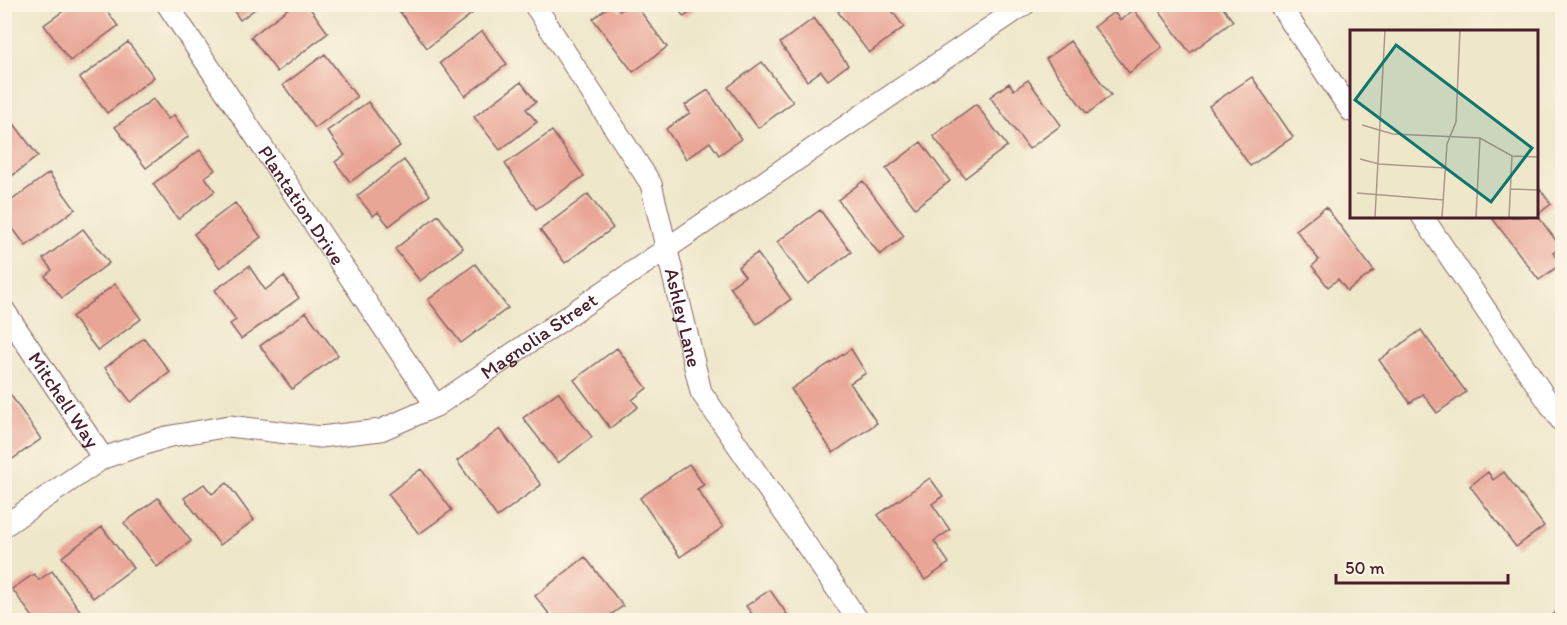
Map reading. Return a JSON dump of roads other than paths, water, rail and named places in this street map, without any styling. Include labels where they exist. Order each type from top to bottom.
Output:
[{"type":"street","name":"Plantation Drive","points":[[167,4],[436,406]]},
{"type":"street","name":"Ashley Lane","points":[[534,4],[651,184],[669,249],[701,392],[858,621]]},
{"type":"street","name":"Magnolia Street","points":[[4,526],[103,458],[166,436],[229,426],[320,437],[381,430],[436,406],[1025,4]]},
{"type":"street","points":[[1278,4],[1350,110]]},
{"type":"street","points":[[1423,218],[1563,422]]},
{"type":"street","name":"Mitchell Way","points":[[4,310],[103,458]]}]
